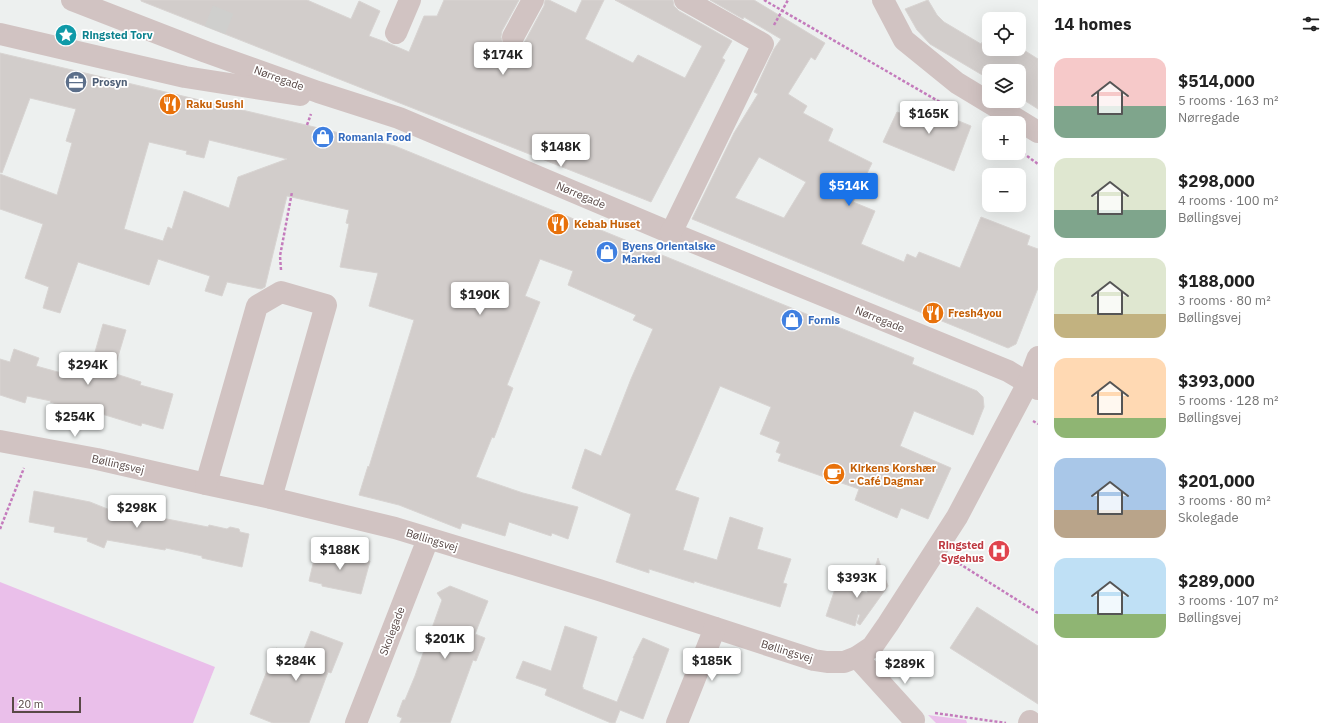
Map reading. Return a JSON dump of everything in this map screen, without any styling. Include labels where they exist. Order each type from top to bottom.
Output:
[{"type":"street","name":"Nørregade","points":[[72,0],[318,92],[399,118],[671,233],[1008,371],[1033,386]]},
{"type":"street","points":[[396,33],[410,0]]},
{"type":"street","points":[[513,37],[533,0]]},
{"type":"street","points":[[671,233],[763,44],[685,0]]},
{"type":"street","points":[[884,0],[904,40],[957,83],[1038,132]]},
{"type":"street","points":[[0,34],[185,77],[298,95],[318,92]]},
{"type":"street","points":[[206,484],[257,306],[282,292],[326,305],[271,498]]},
{"type":"street","name":"Bøllingsvej","points":[[0,441],[97,459],[271,498],[394,528],[599,590],[814,660],[844,662],[857,657],[872,647],[936,550],[1033,386],[1038,357]]},
{"type":"street","name":"Skolegade","points":[[356,723],[428,539]]},
{"type":"street","points":[[677,723],[715,628]]},
{"type":"street","points":[[857,657],[912,719]]},
{"type":"path","points":[[764,0],[963,115]]},
{"type":"path","points":[[763,44],[788,0]]},
{"type":"path","points":[[1026,155],[1038,164]]},
{"type":"path","points":[[282,292],[280,256],[292,192]]},
{"type":"path","points":[[0,529],[32,448]]},
{"type":"path","points":[[936,550],[1038,613]]},
{"type":"path","points":[[912,719],[1006,723]]},
{"type":"shaded area","points":[[0,582],[215,667],[193,723],[0,723]]},
{"type":"shaded area","points":[[928,715],[966,720],[967,723],[936,723]]},
{"type":"building","points":[[141,0],[307,0],[351,19],[359,1],[380,11],[369,36],[409,52],[424,16],[437,16],[444,0],[519,0],[502,31],[501,37],[503,44],[507,48],[513,49],[519,48],[524,43],[544,6],[545,0],[549,0],[576,13],[582,0],[604,0],[585,39],[633,63],[638,55],[685,78],[702,46],[615,0],[673,0],[674,6],[679,11],[732,41],[722,58],[725,60],[651,202]]},
{"type":"building","points":[[710,0],[754,0],[825,43],[815,60],[811,57],[788,94],[807,106],[803,113],[833,129],[828,141],[872,163],[853,202],[875,211],[861,244],[904,262],[907,254],[916,258],[919,252],[960,268],[981,217],[1030,236],[1027,245],[1038,249],[1038,288],[1016,344],[1008,348],[692,219],[734,133],[758,94],[754,92],[774,49],[781,39],[744,17],[743,19]],"holes":[[[759,157],[806,182],[784,218],[735,198]]]},
{"type":"building","points":[[928,0],[937,15],[944,22],[981,44],[982,42],[982,56],[1026,56],[1026,51],[1038,59],[1038,109],[1026,101],[1026,64],[982,64],[982,75],[930,44],[917,30],[905,9]]},
{"type":"building","points":[[0,53],[395,146],[914,358],[912,364],[977,391],[983,397],[984,407],[973,435],[914,411],[900,446],[951,468],[928,519],[901,508],[897,518],[855,500],[859,489],[778,461],[781,454],[776,452],[780,442],[760,434],[771,407],[720,386],[675,490],[699,498],[683,550],[717,560],[730,517],[763,528],[757,549],[791,559],[783,583],[787,584],[780,607],[694,581],[694,583],[649,569],[649,573],[616,562],[631,514],[572,488],[585,449],[601,456],[631,379],[653,329],[633,320],[636,315],[568,285],[573,271],[540,259],[525,296],[540,302],[507,385],[513,388],[494,438],[492,437],[476,477],[523,493],[578,507],[568,539],[552,533],[551,536],[509,522],[505,536],[462,523],[460,529],[399,505],[359,495],[414,320],[369,306],[378,273],[340,267],[349,224],[346,223],[349,210],[287,196],[265,287],[261,289],[227,282],[222,296],[205,291],[210,276],[158,259],[149,285],[78,262],[60,313],[43,308],[49,287],[25,278],[43,224],[0,209],[0,174],[57,195],[72,143],[66,141],[76,109],[30,98],[2,173],[0,172]],"holes":[[[209,140],[287,159],[238,177],[229,208],[184,191],[172,229],[168,227],[163,241],[124,229],[149,142],[187,151],[186,154],[204,158]]]},
{"type":"building","points":[[915,101],[950,115],[949,117],[971,126],[954,171],[883,142],[897,112],[909,116]]},
{"type":"building","points":[[103,324],[126,330],[113,373],[141,382],[140,385],[173,394],[163,429],[142,423],[141,426],[102,414],[101,417],[50,402],[51,401],[27,396],[25,403],[0,395],[0,359],[10,362],[14,349],[39,358],[36,366],[87,380]]},
{"type":"building","points":[[34,491],[90,502],[130,518],[131,512],[208,527],[209,525],[227,529],[230,527],[239,529],[240,532],[249,534],[242,567],[166,548],[165,550],[107,540],[104,548],[87,541],[88,538],[54,532],[55,527],[29,522]]},
{"type":"building","points":[[357,548],[361,559],[370,561],[361,594],[322,586],[322,584],[309,581],[316,551],[347,557]]},
{"type":"building","points":[[878,558],[888,586],[860,625],[857,623],[860,615],[858,614],[855,626],[826,616],[837,583],[867,593]]},
{"type":"building","points":[[450,586],[488,601],[475,634],[485,638],[476,661],[473,660],[450,723],[400,723],[402,718],[397,716],[415,676],[442,600],[437,593]]},
{"type":"building","points":[[977,607],[1038,646],[1038,704],[950,648]]},
{"type":"building","points":[[565,626],[597,637],[582,687],[583,689],[617,702],[633,658],[643,638],[669,649],[643,719],[620,710],[615,723],[611,723],[545,695],[547,689],[516,678],[523,661],[551,671]]},
{"type":"building","points":[[311,631],[343,643],[331,673],[328,672],[309,723],[273,723],[250,714],[276,648],[301,657]]},
{"type":"tunnel","points":[[215,30],[227,0]]},
{"type":"place","name":"Ringsted Torv","points":[[66,35]]},
{"type":"place","name":"Prosyn","points":[[76,82]]},
{"type":"place","name":"Raku Sushi","points":[[170,104]]},
{"type":"place","name":"Romania Food","points":[[323,137]]},
{"type":"place","name":"Kebab Huset","points":[[558,224]]},
{"type":"place","name":"Byens Orientalske Marked","points":[[607,252]]},
{"type":"place","name":"Fresh4you","points":[[933,313]]},
{"type":"place","name":"Fornis","points":[[792,320]]},
{"type":"place","name":"Kirkens Korshær - Café Dagmar","points":[[834,474]]},
{"type":"place","name":"Ringsted Sygehus","points":[[999,551]]}]
